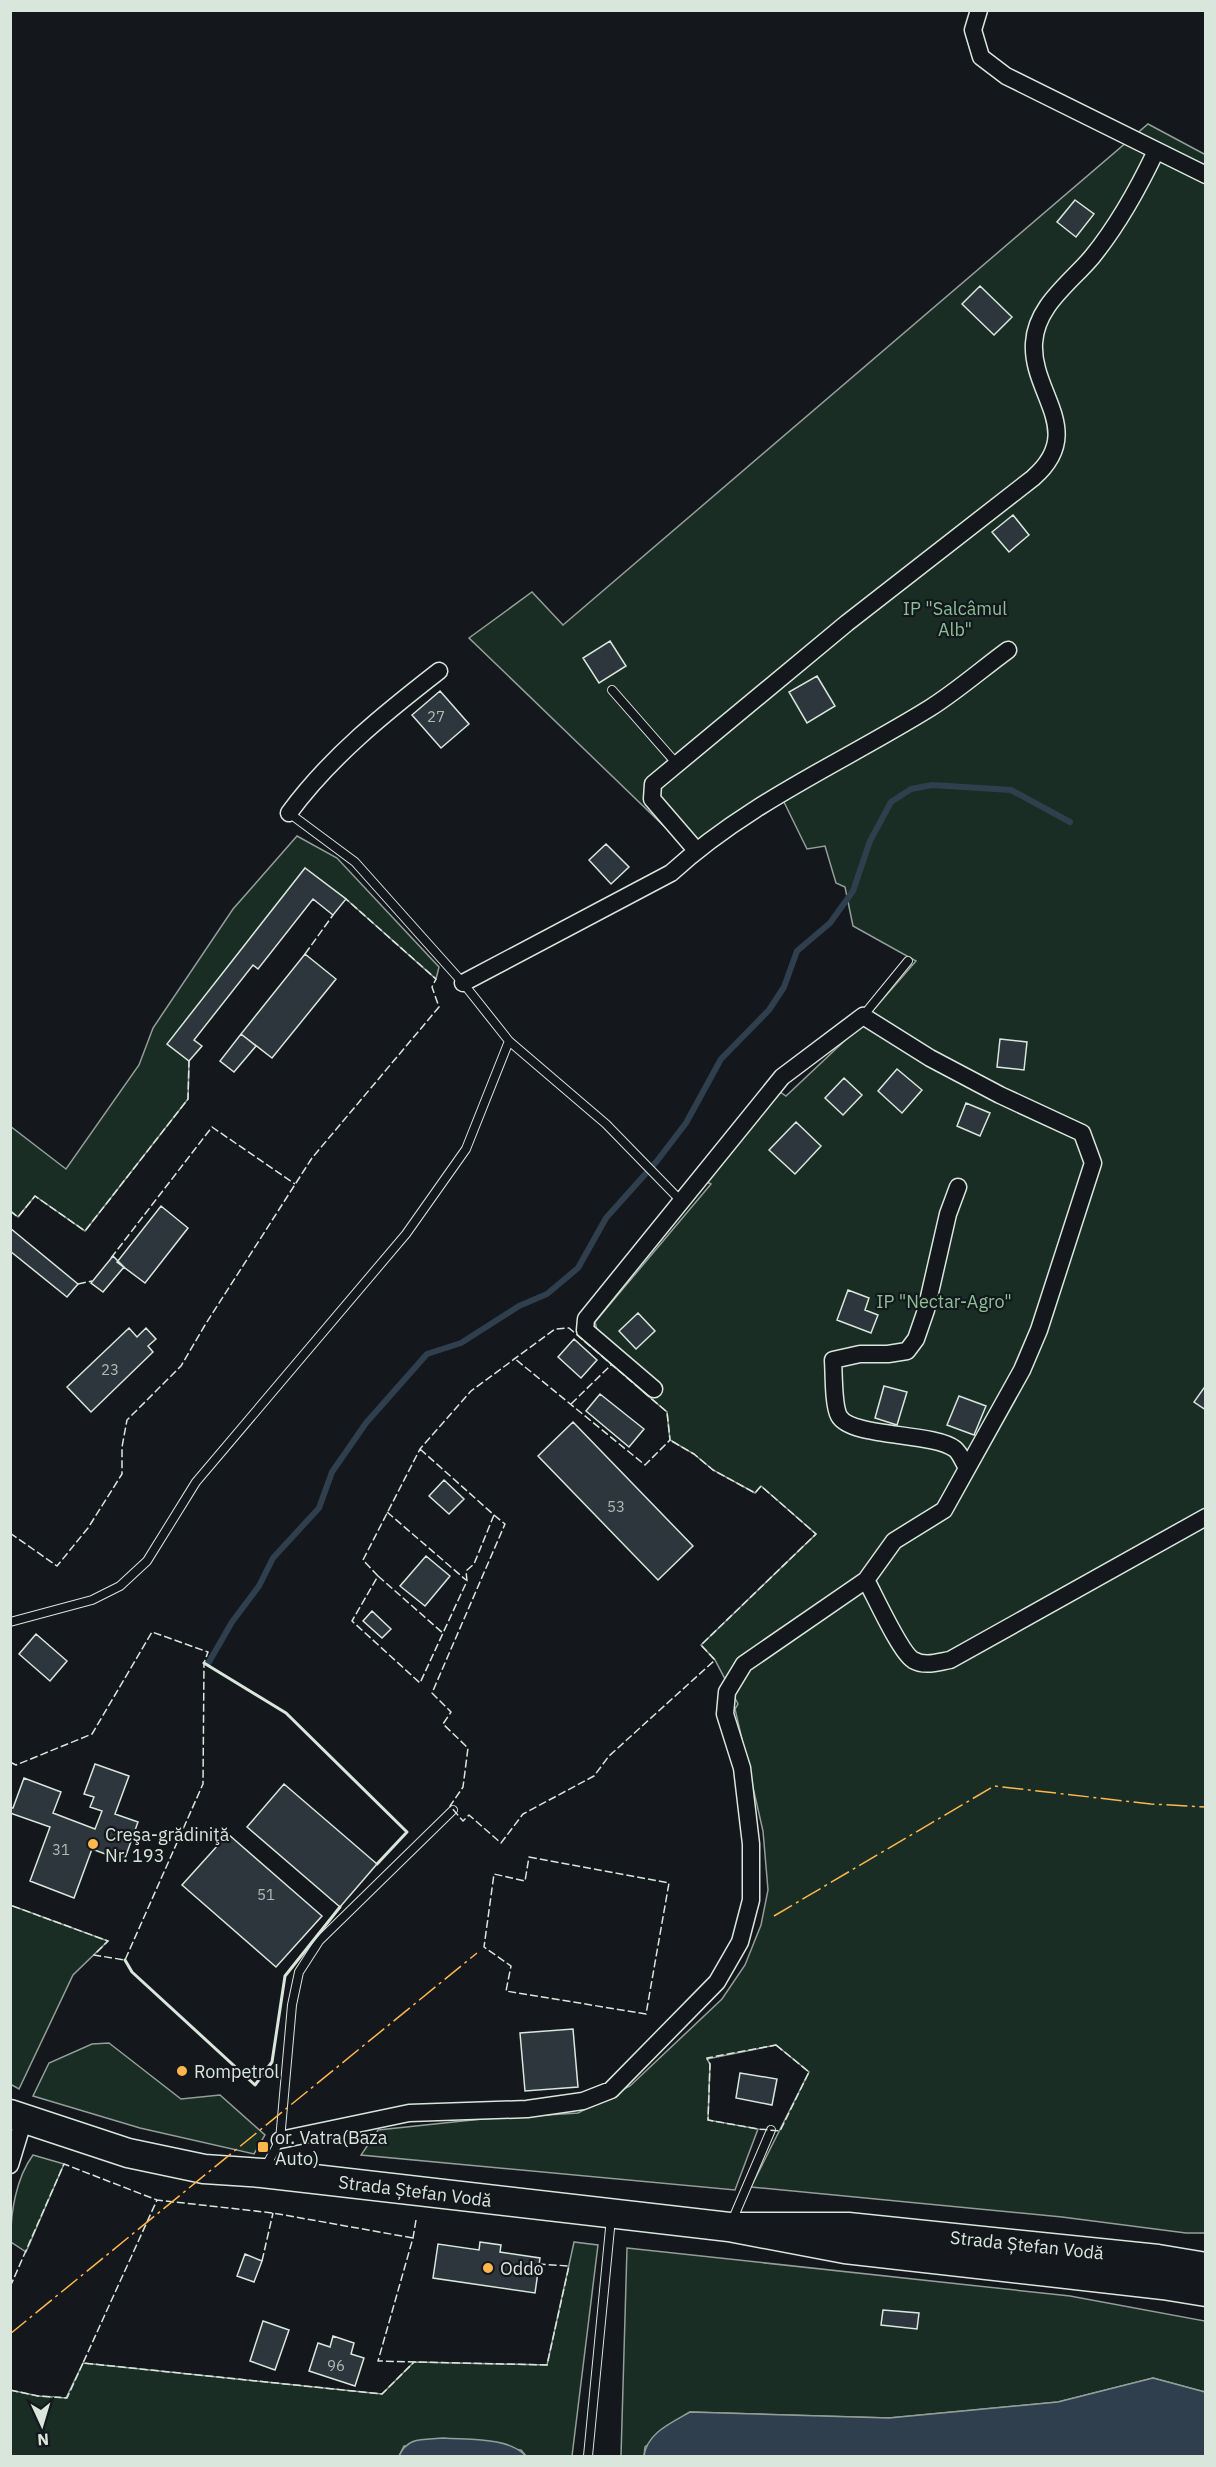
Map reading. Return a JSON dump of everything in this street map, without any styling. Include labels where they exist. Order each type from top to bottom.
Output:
[{"type":"highway","name":"Strada Ștefan Vodă","points":[[17,2117],[128,2153],[204,2169],[262,2173],[729,2227],[848,2227],[1158,2259],[1206,2267]]},
{"type":"highway","points":[[729,2227],[845,2249],[1163,2285],[1206,2292]]},
{"type":"street","points":[[979,10],[973,30],[981,57],[1006,76],[1206,175]]},
{"type":"street","points":[[696,850],[652,799],[653,784],[847,623],[1045,468],[1053,455],[1057,429],[1049,397],[1036,366],[1034,343],[1039,323],[1052,300],[1092,257],[1134,196],[1156,151]]},
{"type":"street","points":[[464,983],[671,873],[696,850],[792,786],[932,707],[1008,650]]},
{"type":"street","points":[[289,813],[299,798],[371,725],[439,671]]},
{"type":"street","points":[[280,2139],[409,2113],[527,2109],[583,2101],[611,2090],[717,1982],[740,1942],[752,1900],[751,1844],[742,1768],[725,1714],[727,1692],[744,1664],[866,1580],[894,1541],[944,1510],[1023,1370],[1039,1330],[1093,1163],[1082,1133],[1000,1095],[930,1058],[863,1016],[782,1077],[585,1319],[585,1330],[595,1341],[654,1389]]},
{"type":"street","points":[[958,1187],[948,1214],[926,1310],[916,1339],[907,1351],[860,1354],[833,1360],[838,1414],[845,1422],[858,1427],[939,1443],[956,1449],[967,1468]]},
{"type":"street","points":[[866,1580],[904,1650],[913,1660],[929,1665],[950,1660],[1206,1516]]},
{"type":"street","points":[[10,2165],[17,2117]]},
{"type":"lane","points":[[612,690],[676,763]]},
{"type":"lane","points":[[289,813],[355,862],[464,983],[510,1041],[606,1124],[681,1201]]},
{"type":"lane","points":[[863,1016],[908,961]]},
{"type":"lane","points":[[10,1622],[92,1599],[120,1586],[147,1561],[196,1482],[406,1234],[466,1149],[510,1041]]},
{"type":"lane","points":[[262,2173],[280,2139],[292,2005],[299,1972],[319,1941],[453,1810]]},
{"type":"lane","points":[[729,2227],[771,2130]]},
{"type":"lane","points":[[588,2457],[611,2214]]},
{"type":"green space","points":[[1148,124],[1206,155],[1205,2233],[1186,2233],[1062,2217],[751,2187],[809,2072],[776,2045],[707,2059],[710,2064],[708,2120],[758,2129],[735,2190],[361,2155],[378,2130],[482,2119],[578,2113],[630,2086],[722,1999],[745,1965],[761,1925],[768,1890],[763,1831],[735,1709],[738,1704],[715,1660],[701,1645],[816,1534],[761,1486],[755,1493],[713,1470],[694,1454],[670,1440],[667,1412],[641,1390],[658,1382],[597,1330],[595,1322],[711,1184],[703,1180],[780,1092],[786,1096],[857,1029],[916,961],[853,926],[845,887],[836,883],[825,846],[807,849],[782,798],[697,858],[469,638],[532,592],[563,625]]},
{"type":"green space","points":[[297,836],[337,858],[439,967],[436,979],[346,899],[305,868],[168,1044],[189,1061],[188,1099],[85,1231],[35,1196],[18,1217],[11,1211],[10,1126],[66,1169],[139,1065],[153,1028],[233,909]]},
{"type":"green space","points":[[10,1905],[108,1941],[73,1975],[19,2089],[10,2084]]},
{"type":"green space","points":[[109,2043],[181,2099],[220,2095],[265,2135],[254,2154],[140,2128],[33,2096],[49,2063],[92,2044]]},
{"type":"green space","points":[[33,2155],[64,2164],[26,2252],[11,2242],[12,2220],[18,2185]]},
{"type":"green space","points":[[574,2242],[598,2245],[572,2456],[526,2456],[521,2450],[404,2446],[399,2456],[11,2456],[10,2390],[38,2396],[66,2398],[83,2363],[382,2394],[414,2362],[547,2365]]},
{"type":"green space","points":[[627,2248],[1070,2296],[1205,2321],[1205,2392],[1153,2378],[1058,2402],[889,2418],[690,2412],[645,2447],[644,2456],[621,2456]]},
{"type":"water","points":[[1153,2378],[1205,2392],[1205,2456],[644,2456],[646,2448],[655,2435],[690,2412],[889,2418],[1058,2402]]},
{"type":"water","points":[[444,2438],[499,2442],[510,2445],[526,2456],[399,2456],[407,2445],[417,2440]]},
{"type":"building","points":[[1075,200],[1094,214],[1076,237],[1057,222]]},
{"type":"building","points":[[980,286],[1012,317],[994,335],[962,304]]},
{"type":"building","points":[[1013,515],[1029,535],[1009,552],[992,532]]},
{"type":"building","points":[[610,641],[626,666],[599,683],[583,658]]},
{"type":"building","points":[[817,676],[835,706],[807,723],[789,692]]},
{"type":"building","points":[[440,691],[469,724],[441,748],[412,715]]},
{"type":"building","points":[[606,844],[629,867],[611,884],[589,860]]},
{"type":"building","points":[[305,868],[346,899],[333,915],[313,899],[258,969],[253,965],[194,1040],[202,1046],[189,1061],[167,1044]]},
{"type":"building","points":[[305,954],[336,979],[272,1058],[241,1034]]},
{"type":"building","points":[[241,1034],[256,1046],[234,1072],[220,1061]]},
{"type":"building","points":[[1000,1039],[1027,1042],[1024,1070],[997,1067]]},
{"type":"building","points":[[897,1069],[922,1090],[902,1113],[878,1091]]},
{"type":"building","points":[[844,1078],[862,1095],[843,1115],[825,1098]]},
{"type":"building","points":[[966,1103],[990,1113],[980,1136],[957,1126]]},
{"type":"building","points":[[796,1122],[821,1146],[795,1174],[769,1150]]},
{"type":"building","points":[[161,1206],[188,1228],[145,1283],[117,1262]]},
{"type":"building","points":[[10,1228],[78,1284],[67,1297],[10,1251]]},
{"type":"building","points":[[113,1256],[124,1267],[103,1292],[91,1283]]},
{"type":"building","points":[[848,1290],[869,1298],[865,1310],[878,1315],[871,1333],[837,1320]]},
{"type":"building","points":[[638,1313],[655,1331],[636,1349],[619,1331]]},
{"type":"building","points":[[129,1328],[137,1337],[146,1328],[156,1339],[148,1346],[153,1352],[91,1412],[67,1387]]},
{"type":"building","points":[[574,1339],[597,1360],[581,1378],[558,1357]]},
{"type":"building","points":[[1206,1385],[1206,1410],[1194,1402]]},
{"type":"building","points":[[884,1386],[907,1392],[897,1425],[875,1418]]},
{"type":"building","points":[[600,1394],[644,1429],[629,1447],[586,1411]]},
{"type":"building","points":[[959,1396],[986,1406],[974,1435],[947,1425]]},
{"type":"building","points":[[573,1422],[693,1546],[658,1580],[538,1456]]},
{"type":"building","points":[[444,1480],[464,1499],[449,1514],[429,1496]]},
{"type":"building","points":[[426,1556],[450,1576],[425,1606],[400,1586]]},
{"type":"building","points":[[372,1611],[391,1629],[382,1638],[363,1621]]},
{"type":"building","points":[[36,1634],[67,1661],[50,1681],[19,1654]]},
{"type":"building","points":[[95,1764],[129,1776],[115,1814],[138,1822],[124,1861],[92,1849],[74,1898],[30,1881],[50,1827],[10,1813],[10,1808],[13,1808],[24,1778],[61,1792],[53,1813],[95,1829],[102,1811],[90,1807],[94,1797],[84,1794]]},
{"type":"building","points":[[284,1784],[377,1864],[340,1907],[247,1827]]},
{"type":"building","points":[[228,1834],[322,1916],[276,1967],[182,1885]]},
{"type":"building","points":[[573,2029],[578,2087],[525,2091],[520,2033]]},
{"type":"building","points":[[740,2073],[777,2079],[772,2105],[736,2098]]},
{"type":"building","points":[[480,2242],[501,2245],[500,2252],[540,2258],[535,2293],[433,2278],[438,2244],[479,2250]]},
{"type":"building","points":[[245,2254],[262,2261],[254,2282],[237,2276]]},
{"type":"building","points":[[883,2310],[919,2313],[917,2329],[881,2325]]},
{"type":"building","points":[[263,2321],[289,2330],[275,2370],[250,2361]]},
{"type":"building","points":[[333,2336],[354,2343],[351,2354],[364,2358],[355,2386],[309,2371],[318,2343],[330,2347]]},
{"type":"waterway","points":[[209,1662],[232,1622],[259,1586],[273,1558],[319,1508],[332,1472],[366,1423],[427,1354],[461,1343],[519,1306],[547,1294],[578,1268],[606,1218],[657,1161],[686,1123],[721,1059],[769,1010],[784,987],[797,951],[830,923],[853,891],[870,841],[891,802],[911,789],[932,785],[1011,790],[1070,822]]},
{"type":"fence","points":[[10,1533],[57,1566],[88,1528],[122,1474],[122,1447],[127,1420],[181,1366],[312,1158],[439,1007],[432,987],[436,979],[346,899]]},
{"type":"fence","points":[[305,954],[333,915]]},
{"type":"fence","points":[[10,1211],[18,1217],[35,1196],[85,1231],[188,1099],[189,1061]]},
{"type":"fence","points":[[111,1258],[212,1127],[295,1184]]},
{"type":"fence","points":[[78,1284],[92,1281]]},
{"type":"fence","points":[[420,1449],[494,1515],[474,1564],[466,1571],[467,1581],[420,1683],[352,1621],[378,1576],[363,1560],[420,1449],[471,1391],[555,1329],[569,1328],[667,1412],[670,1440],[645,1465],[514,1358]]},
{"type":"fence","points":[[571,1404],[611,1365]]},
{"type":"fence","points":[[494,1515],[505,1524],[432,1693],[451,1712],[443,1724],[468,1748],[463,1787],[450,1806],[463,1821],[469,1815],[501,1843],[523,1814],[594,1776],[609,1756],[715,1660],[701,1645],[816,1534],[761,1486],[755,1493],[713,1470],[694,1454],[670,1440]]},
{"type":"fence","points":[[387,1512],[466,1580]]},
{"type":"fence","points":[[378,1576],[444,1634]]},
{"type":"fence","points":[[10,1762],[16,1765],[92,1734],[152,1632],[208,1652],[204,1663],[203,1784],[125,1960],[94,1955],[108,1941],[10,1905]]},
{"type":"fence","points":[[529,1857],[669,1883],[646,2014],[506,1991],[511,1966],[484,1947],[494,1874],[525,1881],[529,1857]]},
{"type":"fence","points":[[776,2045],[809,2072],[780,2131],[708,2120],[710,2064],[707,2058],[776,2045]]},
{"type":"fence","points":[[10,2287],[64,2164],[157,2200]]},
{"type":"fence","points":[[413,2238],[273,2213],[157,2200],[83,2363],[382,2394],[414,2362]]},
{"type":"fence","points":[[262,2261],[273,2213]]},
{"type":"fence","points":[[416,2220],[378,2361],[547,2365],[569,2266],[539,2264]]},
{"type":"fence","points":[[10,2390],[38,2396],[67,2398],[83,2363]]},
{"type":"wall","points":[[204,1663],[286,1713],[407,1832],[377,1864]]},
{"type":"wall","points":[[125,1960],[132,1972],[255,2085],[272,2062],[285,1976],[340,1907]]},
{"type":"power","points":[[774,1916],[994,1786],[1151,1804],[1206,1807]]},
{"type":"power","points":[[10,2334],[477,1953]]},
{"type":"place","name":"Creşa-grădiniţă Nr. 193","points":[[93,1844]]},
{"type":"place","name":"Rompetrol","points":[[182,2071]]},
{"type":"place","name":"or. Vatra(Baza Auto)","points":[[263,2147]]},
{"type":"place","name":"Oddo","points":[[488,2268]]},
{"type":"park label","name":"IP \"Salcâmul Alb\"","points":[[955,618]]},
{"type":"park label","name":"IP \"Nectar-Agro\"","points":[[944,1301]]}]
